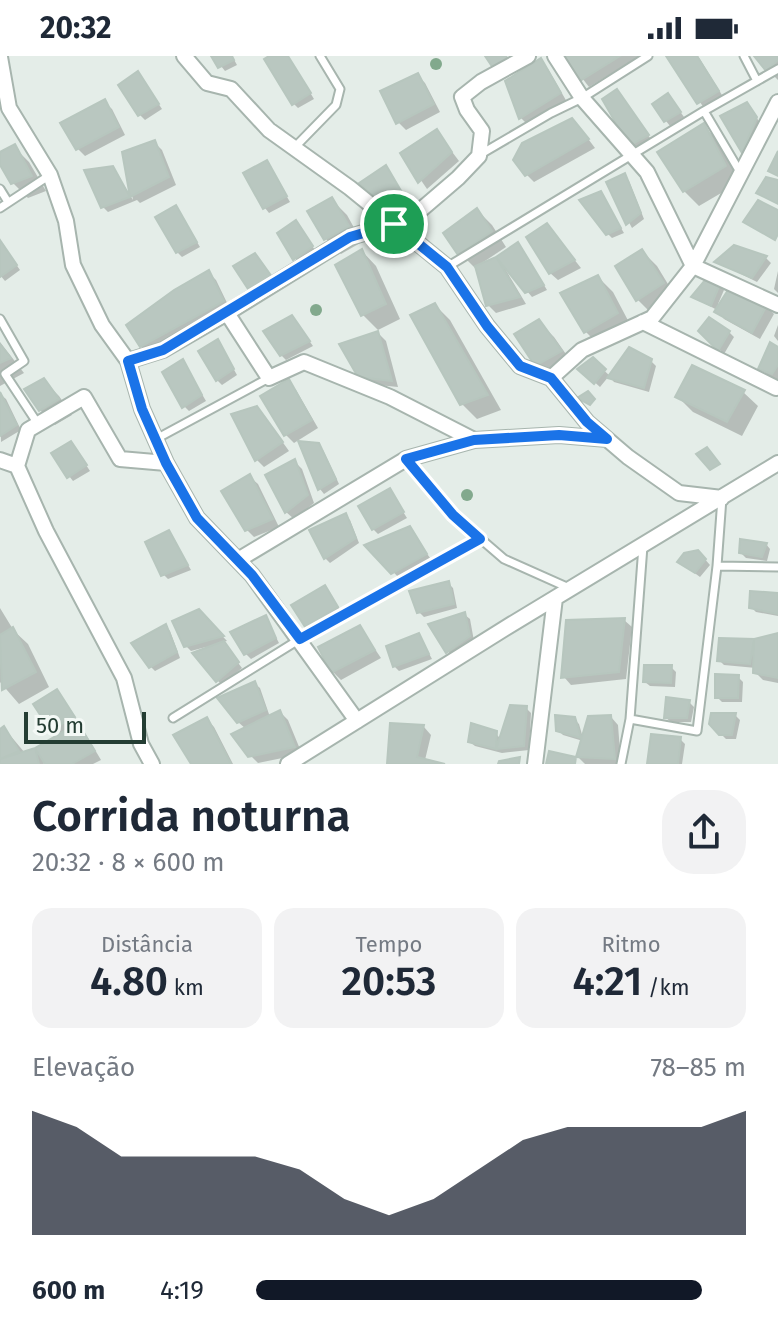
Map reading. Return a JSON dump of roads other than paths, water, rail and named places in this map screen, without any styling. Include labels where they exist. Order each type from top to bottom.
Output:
[{"type":"street","points":[[184,56],[207,83],[231,89],[269,130],[350,188],[447,267],[487,326],[520,366],[551,378],[587,422],[607,439],[679,493],[722,498]]},
{"type":"street","points":[[128,361],[163,350],[350,237],[394,224],[423,208],[479,156],[482,131],[462,97],[481,82],[528,56]]},
{"type":"street","points":[[555,56],[582,98],[647,172],[693,266],[778,305]]},
{"type":"street","points":[[0,57],[9,108],[50,175],[66,221],[73,265],[102,325],[128,361],[142,409],[166,463],[197,518],[252,575],[357,721]]},
{"type":"street","points":[[551,378],[582,350],[652,318],[693,266],[778,102]]},
{"type":"street","points":[[227,313],[269,378],[304,362],[390,397],[474,440]]},
{"type":"street","points":[[643,322],[777,387]]},
{"type":"street","points":[[152,764],[141,744],[124,678],[46,531],[17,466],[28,430],[84,397],[120,459],[166,463]]},
{"type":"street","points":[[238,560],[406,459],[474,440],[559,435],[607,439]]},
{"type":"street","points":[[0,460],[17,466]]},
{"type":"street","points":[[288,764],[778,463]]},
{"type":"street","points":[[535,764],[555,598]]},
{"type":"lane","points":[[293,148],[336,105],[340,89],[320,56]]},
{"type":"lane","points":[[479,156],[582,98],[648,56]]},
{"type":"lane","points":[[744,56],[757,81]]},
{"type":"lane","points":[[447,267],[778,69]]},
{"type":"lane","points":[[704,111],[741,174]]},
{"type":"lane","points":[[0,208],[50,175]]},
{"type":"lane","points":[[0,189],[8,202]]},
{"type":"lane","points":[[0,319],[24,361],[5,374],[38,424]]},
{"type":"lane","points":[[156,439],[269,378]]},
{"type":"lane","points":[[406,459],[453,515],[504,559],[572,588]]},
{"type":"lane","points":[[630,719],[697,731],[722,498]]},
{"type":"lane","points":[[173,718],[300,639],[480,539]]},
{"type":"lane","points":[[621,764],[630,719],[643,545]]},
{"type":"lane","points":[[717,566],[778,567]]}]
